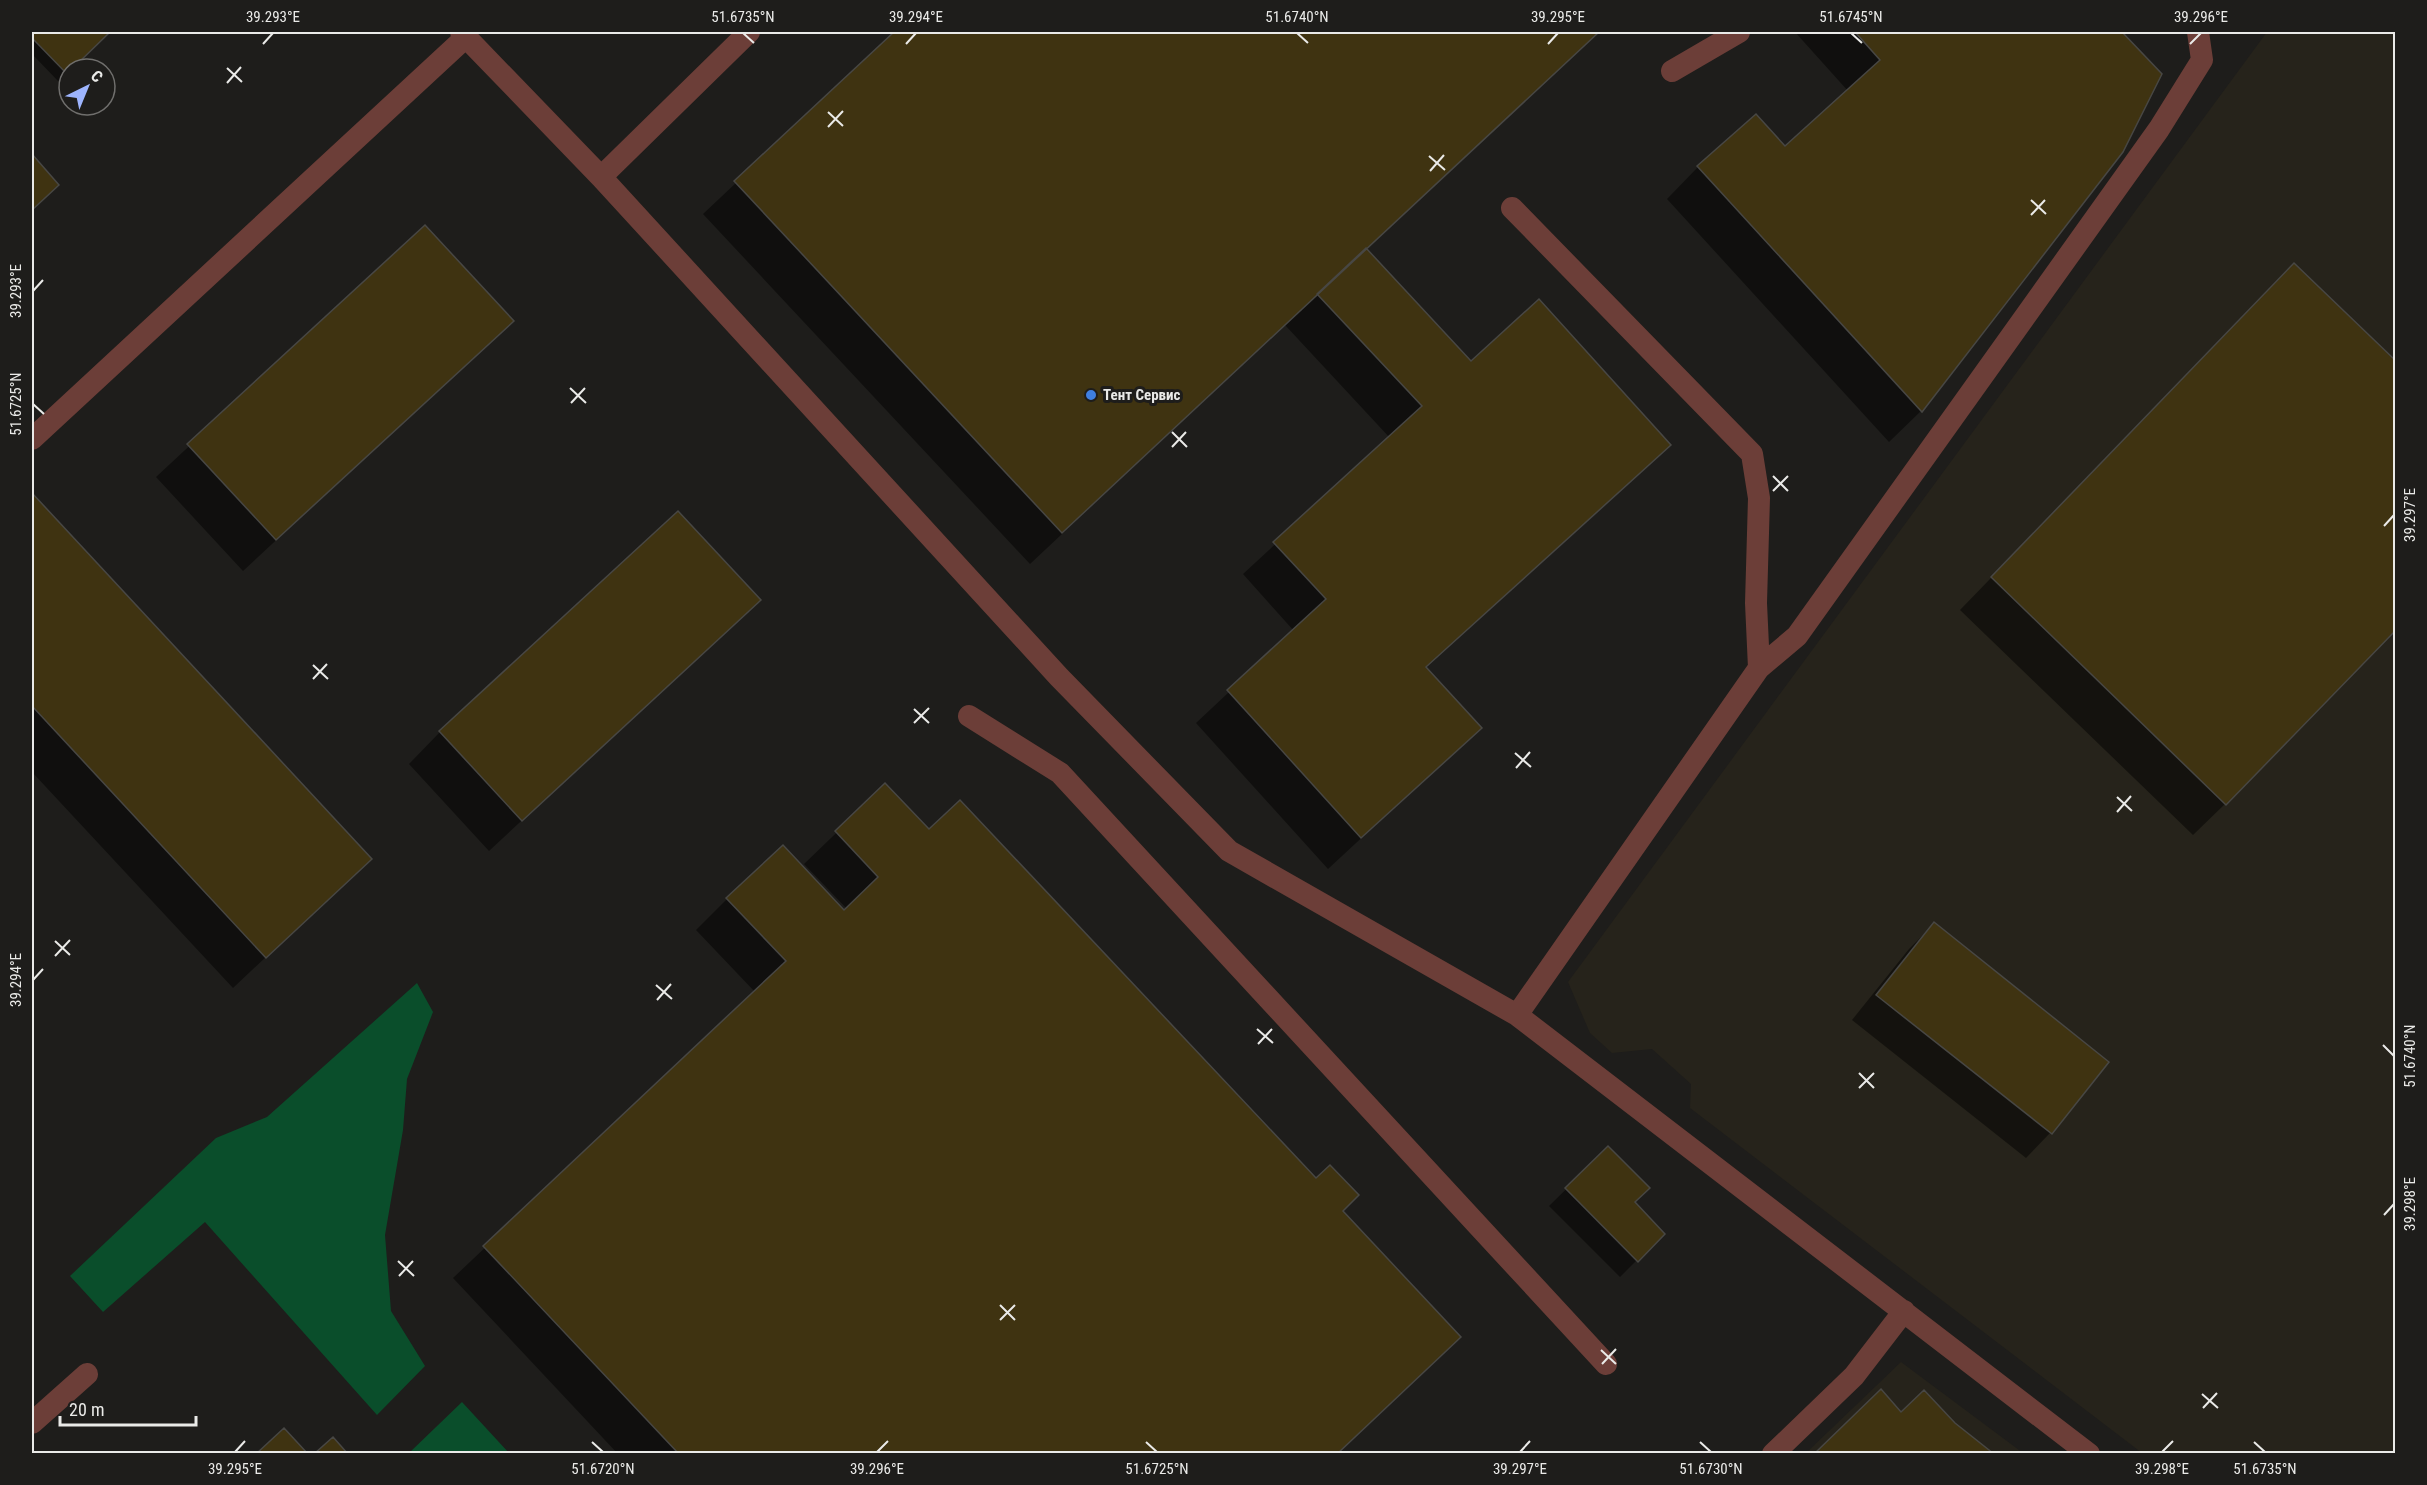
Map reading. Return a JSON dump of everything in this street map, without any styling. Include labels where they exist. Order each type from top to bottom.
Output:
[{"type":"lane","points":[[601,177],[749,32]]},
{"type":"lane","points":[[1672,71],[1739,32]]},
{"type":"lane","points":[[1517,1015],[1759,668],[1797,636],[2158,129],[2202,60],[2198,32]]},
{"type":"lane","points":[[32,440],[464,34],[601,177],[1059,677],[1229,850],[1517,1015],[2089,1454]]},
{"type":"lane","points":[[1512,208],[1752,454],[1759,498],[1756,603],[1759,668]]},
{"type":"lane","points":[[969,716],[1060,773],[1606,1364]]},
{"type":"lane","points":[[1773,1454],[1854,1376],[1904,1311]]},
{"type":"lane","points":[[32,1423],[87,1374]]},
{"type":"shaded area","points":[[2267,32],[2395,32],[2395,1453],[2142,1453],[1690,1108],[1691,1084],[1652,1049],[1612,1053],[1590,1033],[1568,982]]},
{"type":"shaded area","points":[[1901,1362],[2023,1453],[1805,1454]]},
{"type":"green space","points":[[417,983],[433,1012],[407,1079],[403,1130],[385,1235],[391,1311],[425,1366],[377,1415],[205,1222],[103,1312],[70,1276],[216,1138],[267,1117]]},
{"type":"green space","points":[[462,1402],[509,1453],[409,1453]]},
{"type":"building","points":[[32,32],[110,32],[84,57],[57,57],[57,64],[32,38]]},
{"type":"building","points":[[894,32],[1599,32],[1062,533],[734,181]]},
{"type":"building","points":[[1855,32],[2122,32],[2162,74],[2123,152],[1922,412],[1697,166],[1756,114],[1785,146],[1880,60]]},
{"type":"building","points":[[32,154],[59,185],[32,210]]},
{"type":"building","points":[[425,225],[514,321],[276,540],[187,444]]},
{"type":"building","points":[[1366,248],[1471,361],[1539,299],[1671,445],[1426,667],[1482,728],[1361,838],[1227,690],[1326,599],[1273,542],[1422,406],[1317,294]]},
{"type":"building","points":[[2294,263],[2396,361],[2396,630],[2226,805],[1991,577]]},
{"type":"building","points":[[32,493],[372,859],[266,958],[32,706]]},
{"type":"building","points":[[678,511],[761,600],[522,821],[439,731]]},
{"type":"building","points":[[885,783],[929,829],[960,800],[1316,1178],[1330,1165],[1359,1195],[1343,1211],[1461,1337],[1337,1454],[679,1454],[483,1246],[786,961],[726,898],[783,845],[844,910],[878,877],[835,831]]},
{"type":"building","points":[[1934,922],[2109,1062],[2052,1134],[1876,995]]},
{"type":"building","points":[[1608,1146],[1650,1188],[1635,1202],[1665,1234],[1638,1262],[1565,1188]]},
{"type":"building","points":[[1881,1389],[1901,1412],[1924,1390],[1955,1423],[1994,1454],[1814,1454]]},
{"type":"building","points":[[284,1428],[308,1454],[256,1454]]},
{"type":"building","points":[[333,1437],[348,1454],[314,1454]]},
{"type":"place","name":"Тент Сервис","points":[[1091,395]]}]
